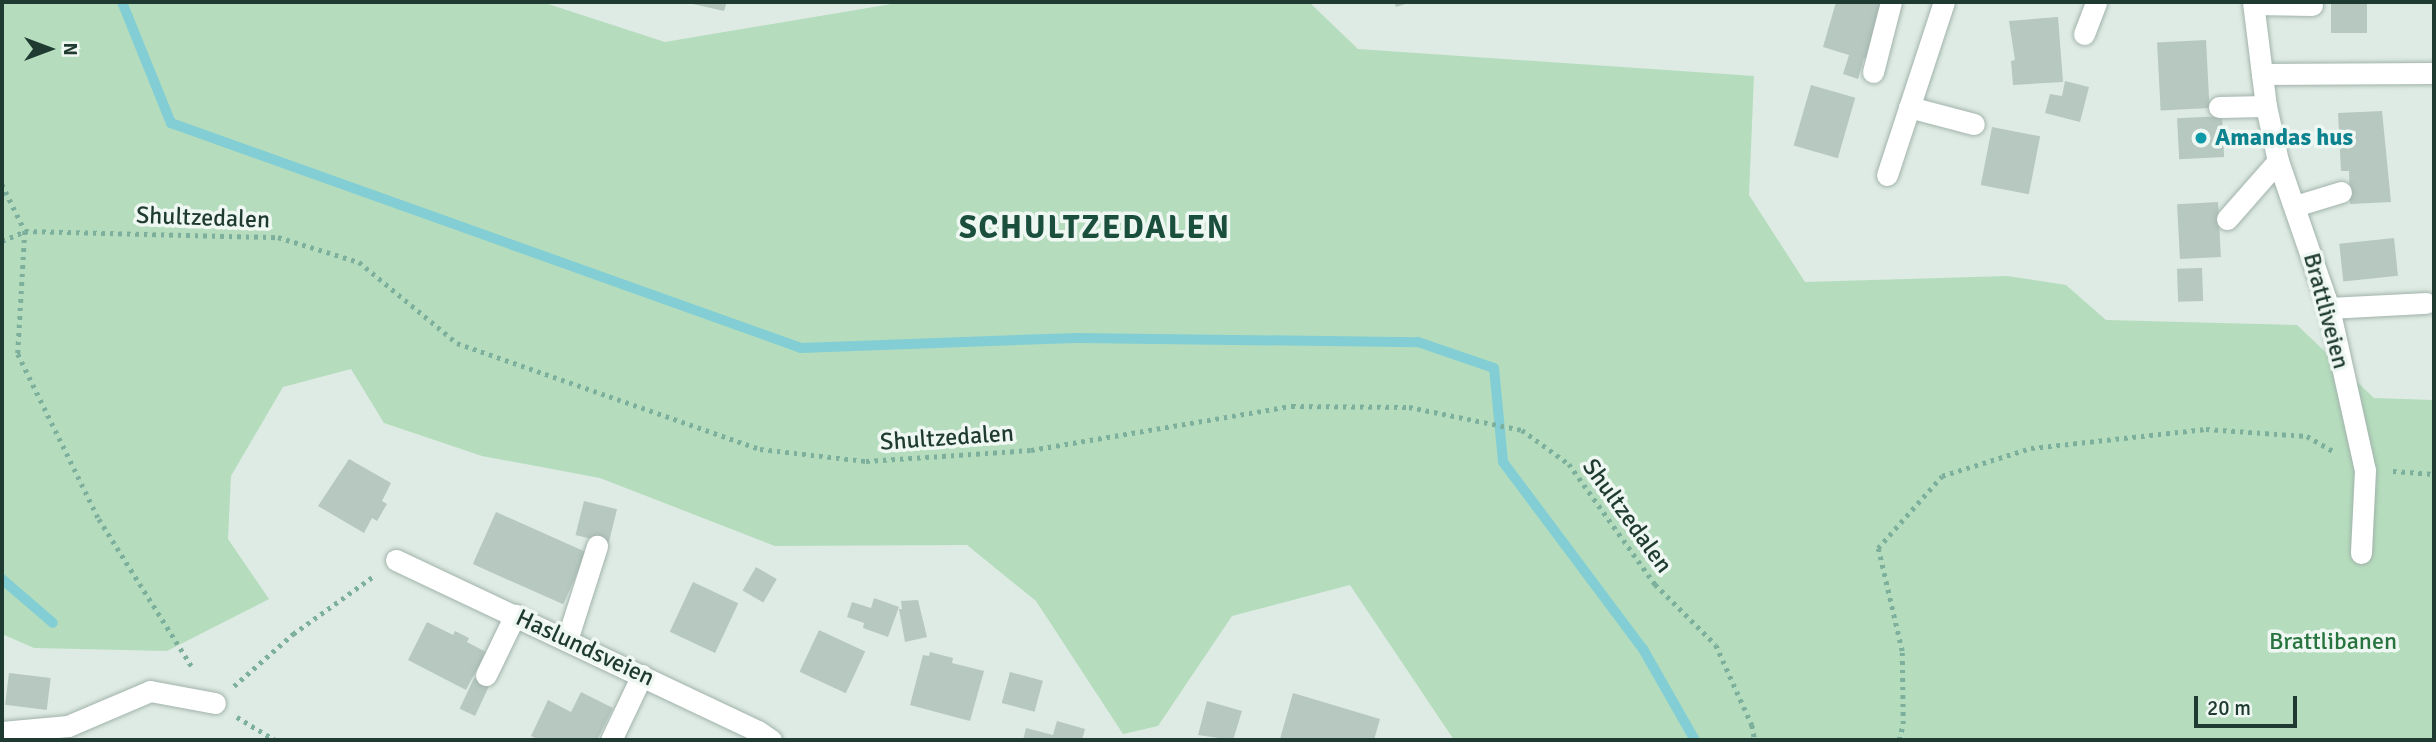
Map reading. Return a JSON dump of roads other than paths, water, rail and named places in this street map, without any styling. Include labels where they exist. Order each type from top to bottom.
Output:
[{"type":"street","points":[[1873,72],[1891,2]]},
{"type":"street","points":[[1887,175],[1944,2]]},
{"type":"street","points":[[2084,34],[2095,2]]},
{"type":"street","points":[[2254,3],[2312,5]]},
{"type":"street","name":"Brattliveien","points":[[2254,3],[2266,106],[2277,161],[2329,308],[2365,470],[2361,553]]},
{"type":"street","points":[[2262,75],[2434,74]]},
{"type":"street","points":[[2219,107],[2266,106]]},
{"type":"street","points":[[1909,107],[1974,124]]},
{"type":"street","points":[[2227,219],[2277,161]]},
{"type":"street","points":[[2295,206],[2341,192]]},
{"type":"street","points":[[2329,308],[2426,303]]},
{"type":"street","points":[[567,640],[597,546]]},
{"type":"street","name":"Haslundsveien","points":[[396,560],[758,731],[771,740]]},
{"type":"street","points":[[486,675],[515,615]]},
{"type":"street","points":[[611,740],[642,676]]},
{"type":"street","points":[[2,732],[68,726],[150,691],[215,703]]},
{"type":"waterway","points":[[122,2],[171,123],[801,348],[1077,338],[1418,342],[1494,368],[1503,462],[1643,649],[1695,740]]},
{"type":"waterway","points":[[2,579],[53,623]]},
{"type":"place","name":"Amandas hus","points":[[2201,138]]},
{"type":"district","name":"SCHULTZEDALEN","points":[[1095,228]]},
{"type":"park label","name":"Brattlibanen","points":[[2333,642]]}]
